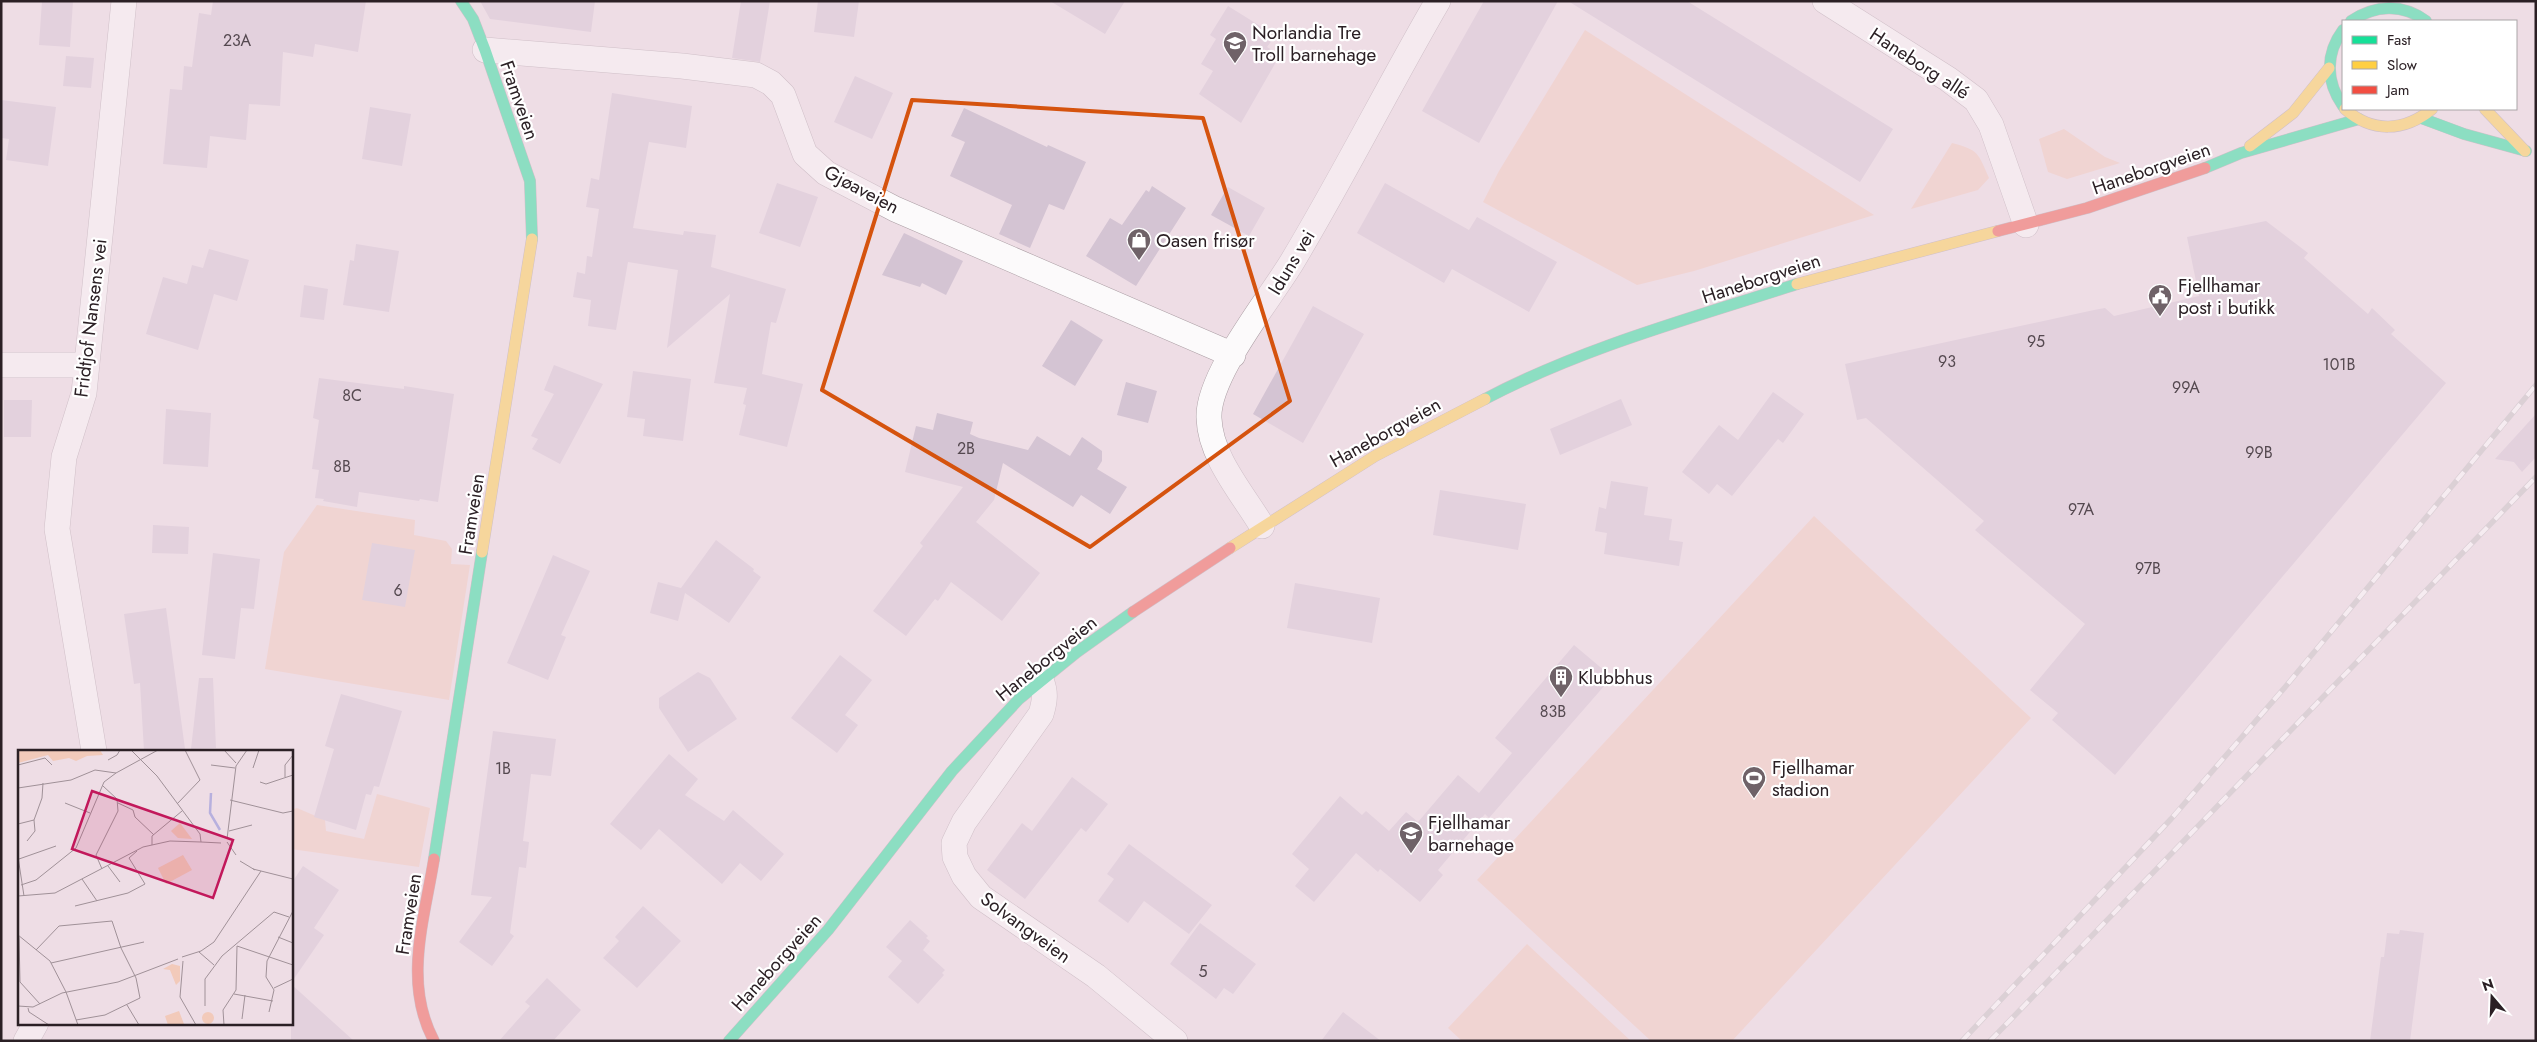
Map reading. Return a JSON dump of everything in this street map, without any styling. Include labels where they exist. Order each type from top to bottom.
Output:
[{"type":"street","name":"Fridtjof Nansens vei","points":[[94,750],[57,529],[64,457],[84,392],[124,1]]},
{"type":"street","name":"Framveien","points":[[434,1041],[423,1020],[417,995],[418,967],[533,229],[534,203],[530,181],[485,50],[473,19],[461,1]]},
{"type":"street","name":"Iduns vei","points":[[1262,526],[1221,458],[1211,430],[1209,417],[1213,392],[1233,355],[1292,263],[1438,1]]},
{"type":"street","name":"Haneborg allé","points":[[1825,1],[1948,78],[1976,100],[1991,125],[2026,225]]},
{"type":"street","points":[[2364,11],[2386,8],[2423,13]]},
{"type":"street","points":[[2342,32],[2332,50],[2329,68],[2332,86],[2342,104]]},
{"type":"street","name":"Gjøaveien","points":[[485,50],[682,66],[756,75],[771,83],[783,95],[806,154],[826,173],[895,209],[1233,355]]},
{"type":"street","name":"Haneborgveien","points":[[2241,153],[2293,113],[2329,68]]},
{"type":"street","points":[[2347,110],[2359,119],[2384,128],[2409,124],[2431,110]]},
{"type":"street","points":[[2485,110],[2531,154]]},
{"type":"street","points":[[2421,118],[2464,134],[2531,154]]},
{"type":"street","name":"Haneborgveien","points":[[729,1041],[828,930],[979,740],[1041,680],[1149,600],[1366,461],[1528,376],[1587,352],[1825,274],[2026,225],[2087,208],[2198,171],[2241,153],[2359,119]]},
{"type":"street","points":[[1,365],[87,365]]},
{"type":"street","name":"Solvangveien","points":[[1041,680],[1045,689],[1045,702],[1041,714],[964,822],[954,843],[955,857],[964,876],[981,897],[1096,976],[1175,1041]]},
{"type":"street","points":[[26,1041],[35,1024]]},
{"type":"highlighted area","points":[[912,100],[1203,118],[1290,401],[1090,547],[822,390]]},
{"type":"shaded area","points":[[1585,30],[1874,215],[1694,271],[1637,285],[1483,202],[1499,171]]},
{"type":"shaded area","points":[[2064,129],[2105,157],[2120,163],[2067,179],[2048,172],[2039,139]]},
{"type":"shaded area","points":[[1952,143],[1968,148],[1977,154],[1989,178],[1978,190],[1911,209]]},
{"type":"shaded area","points":[[317,505],[415,520],[414,535],[446,541],[452,549],[451,564],[470,565],[449,700],[265,669],[284,552]]},
{"type":"shaded area","name":"Fjellhamar stadion","points":[[1814,516],[2031,718],[1732,1041],[1651,1041],[1477,880]]},
{"type":"shaded area","points":[[377,794],[430,808],[419,867],[292,849],[292,810],[297,808],[325,820],[326,831],[364,839]]},
{"type":"shaded area","points":[[1527,944],[1631,1041],[1462,1041],[1448,1028]]},
{"type":"building","points":[[42,1],[73,1],[70,47],[39,45]]},
{"type":"building","points":[[213,1],[366,1],[358,52],[315,44],[313,57],[283,52],[280,106],[249,104],[246,140],[210,136],[207,168],[163,164],[170,89],[182,90],[184,66],[192,67],[199,13],[211,15]]},
{"type":"building","points":[[480,1],[595,1],[591,32],[490,19]]},
{"type":"building","points":[[741,1],[770,1],[760,62],[732,58]]},
{"type":"building","points":[[818,1],[859,1],[854,37],[814,32]]},
{"type":"building","points":[[1050,1],[1125,1],[1105,34]]},
{"type":"building","points":[[1484,1],[1558,1],[1479,143],[1422,111]]},
{"type":"building","points":[[1568,1],[1687,1],[1893,129],[1860,182]]},
{"type":"building","points":[[1228,6],[1265,29],[1262,33],[1273,39],[1267,47],[1280,55],[1241,123],[1199,94],[1213,71],[1201,64],[1216,39],[1210,35]]},
{"type":"building","points":[[66,56],[94,58],[91,88],[63,86]]},
{"type":"building","points":[[855,76],[893,93],[872,139],[834,122]]},
{"type":"building","points":[[612,93],[692,106],[686,148],[649,142],[633,228],[683,235],[684,231],[716,235],[711,267],[786,289],[776,323],[771,322],[762,374],[803,384],[787,447],[739,435],[746,405],[743,404],[747,388],[714,383],[730,294],[667,348],[678,270],[628,262],[616,330],[588,326],[591,300],[573,297],[577,272],[585,274],[587,256],[592,257],[599,209],[586,207],[591,178],[599,180]]},
{"type":"building","points":[[1,100],[56,107],[48,166],[6,160],[9,139],[1,138]]},
{"type":"building","points":[[370,107],[411,114],[402,166],[362,159]]},
{"type":"building","points":[[964,108],[1047,147],[1048,145],[1086,162],[1064,210],[1049,204],[1030,248],[999,234],[1012,205],[950,176],[965,142],[951,136]]},
{"type":"building","points":[[777,183],[818,197],[800,247],[759,233]]},
{"type":"building","points":[[1385,183],[1469,230],[1477,217],[1557,262],[1529,312],[1452,269],[1444,283],[1357,233]]},
{"type":"building","points":[[1152,186],[1186,208],[1136,286],[1086,256],[1110,218],[1122,225],[1146,190],[1149,192]]},
{"type":"building","points":[[1228,187],[1265,208],[1249,236],[1211,215]]},
{"type":"building","points":[[2266,221],[2308,253],[2304,258],[2368,314],[2372,308],[2395,330],[2391,334],[2446,383],[2115,775],[2052,720],[2058,713],[2030,690],[2085,624],[1975,530],[1984,521],[1866,418],[1857,420],[1845,364],[2094,310],[2105,308],[2114,316],[2199,296],[2187,237]]},
{"type":"building","points":[[904,233],[963,261],[946,295],[922,283],[920,287],[882,275]]},
{"type":"building","points":[[356,244],[399,251],[389,312],[343,305],[350,260],[354,261]]},
{"type":"building","points":[[209,249],[249,260],[237,301],[214,294],[198,350],[146,334],[163,277],[187,284],[192,265],[203,268]]},
{"type":"building","points":[[304,285],[328,289],[324,320],[300,317]]},
{"type":"building","points":[[1313,306],[1364,334],[1303,443],[1253,414]]},
{"type":"building","points":[[1071,320],[1103,340],[1075,386],[1042,366]]},
{"type":"building","points":[[554,365],[603,384],[560,464],[532,449],[538,439],[531,436],[554,394],[544,390]]},
{"type":"building","points":[[633,371],[691,379],[683,441],[643,436],[645,419],[627,417]]},
{"type":"building","points":[[319,378],[404,389],[404,386],[454,394],[438,502],[359,492],[357,507],[315,498],[319,470],[312,469],[319,420],[313,418]]},
{"type":"building","points":[[1126,382],[1157,391],[1148,423],[1117,415]]},
{"type":"building","points":[[1773,392],[1804,414],[1783,443],[1778,439],[1732,496],[1717,484],[1709,494],[1682,472],[1719,425],[1738,440]]},
{"type":"building","points":[[1621,399],[1632,425],[1560,455],[1550,429]]},
{"type":"building","points":[[4,400],[32,400],[31,437],[4,437]]},
{"type":"building","points":[[166,409],[211,413],[208,467],[163,464]]},
{"type":"building","points":[[937,413],[973,422],[970,434],[979,438],[1028,450],[1037,436],[1070,456],[1082,437],[1102,451],[1102,461],[1097,469],[1127,487],[1110,514],[1081,495],[1073,507],[1003,463],[994,500],[976,522],[1040,573],[1002,621],[951,582],[938,601],[935,599],[906,636],[873,611],[923,546],[920,543],[963,487],[905,472],[916,426],[933,430]]},
{"type":"building","points":[[2536,414],[2536,457],[2522,472],[2514,462],[2495,459]]},
{"type":"building","points":[[1611,481],[1648,487],[1644,515],[1672,519],[1669,540],[1683,542],[1679,566],[1604,554],[1607,533],[1595,531],[1599,507],[1606,509]]},
{"type":"building","points":[[1440,490],[1526,504],[1518,550],[1433,535]]},
{"type":"building","points":[[153,525],[189,527],[188,554],[152,553]]},
{"type":"building","points":[[716,540],[754,569],[753,571],[761,577],[729,623],[685,593],[678,621],[650,613],[658,582],[681,588]]},
{"type":"building","points":[[372,543],[415,550],[405,607],[362,600]]},
{"type":"building","points":[[213,553],[260,559],[254,609],[241,608],[235,659],[202,655]]},
{"type":"building","points":[[553,555],[590,571],[561,635],[566,637],[548,680],[507,663]]},
{"type":"building","points":[[1295,583],[1380,598],[1372,643],[1287,628]]},
{"type":"building","points":[[166,608],[185,749],[144,750],[140,683],[134,684],[124,614]]},
{"type":"building","points":[[1574,645],[1612,677],[1489,818],[1485,814],[1438,870],[1443,875],[1420,902],[1380,869],[1378,872],[1356,853],[1314,902],[1295,886],[1309,869],[1292,854],[1340,796],[1362,815],[1366,811],[1389,831],[1406,812],[1418,822],[1458,775],[1479,793],[1512,753],[1495,738]]},
{"type":"building","points":[[840,655],[872,680],[845,715],[858,725],[837,753],[791,718]]},
{"type":"building","points":[[698,672],[710,678],[737,719],[688,752],[659,708],[659,698]]},
{"type":"building","points":[[199,678],[213,678],[216,748],[191,749]]},
{"type":"building","points":[[341,694],[402,711],[379,787],[374,786],[371,795],[366,794],[356,830],[314,817],[334,749],[325,746]]},
{"type":"building","points":[[493,731],[556,739],[551,776],[531,774],[523,841],[529,842],[526,868],[519,867],[510,933],[514,936],[492,966],[459,942],[492,897],[471,895]]},
{"type":"building","points":[[669,754],[698,779],[685,795],[724,821],[733,810],[784,854],[761,881],[740,863],[722,884],[659,829],[641,850],[610,824]]},
{"type":"building","points":[[1072,777],[1108,804],[1086,832],[1081,828],[1025,899],[987,870],[1022,823],[1032,831]]},
{"type":"building","points":[[1129,844],[1212,905],[1189,934],[1144,901],[1128,923],[1098,901],[1114,879],[1107,874]]},
{"type":"building","points":[[303,866],[339,890],[314,928],[324,935],[292,982],[292,882]]},
{"type":"building","points":[[643,906],[681,941],[637,988],[603,958],[619,941],[615,937]]},
{"type":"building","points":[[910,920],[928,936],[926,938],[930,941],[923,950],[945,970],[942,973],[944,975],[918,1004],[888,977],[902,961],[886,947]]},
{"type":"building","points":[[1200,923],[1256,964],[1233,994],[1224,988],[1216,999],[1170,964]]},
{"type":"building","points":[[2400,930],[2424,933],[2410,1041],[2370,1041],[2381,957],[2384,957],[2387,933],[2399,934]]},
{"type":"building","points":[[547,978],[581,1010],[553,1041],[499,1041],[530,1006],[525,1002]]},
{"type":"building","points":[[292,985],[354,1041],[291,1041]]},
{"type":"building","points":[[1343,1012],[1381,1041],[1321,1041]]},
{"type":"railway","points":[[1962,1041],[2171,819],[2286,686],[2536,385]]},
{"type":"railway","points":[[1990,1041],[2536,477]]},
{"type":"traffic: fast","points":[[461,1],[473,19],[485,50],[530,181],[532,239]]},
{"type":"traffic: fast","points":[[2353,20],[2369,12],[2388,8],[2408,11],[2424,20]]},
{"type":"traffic: fast","points":[[2342,32],[2333,49],[2330,68],[2333,87],[2342,104]]},
{"type":"traffic: fast","points":[[2421,118],[2464,134],[2526,151]]},
{"type":"traffic: fast","points":[[2205,168],[2241,153],[2359,119]]},
{"type":"traffic: fast","points":[[1485,399],[1561,364],[1600,349],[1797,284]]},
{"type":"traffic: fast","points":[[434,859],[482,552]]},
{"type":"traffic: fast","points":[[729,1041],[828,930],[952,771],[1019,699],[1077,652],[1133,612]]},
{"type":"traffic: slow","points":[[2250,146],[2293,113],[2329,68]]},
{"type":"traffic: slow","points":[[2346,110],[2366,122],[2388,127],[2410,122],[2431,110]]},
{"type":"traffic: slow","points":[[2486,110],[2525,151]]},
{"type":"traffic: slow","points":[[1797,284],[1998,231]]},
{"type":"traffic: slow","points":[[482,552],[532,239]]},
{"type":"traffic: slow","points":[[1230,548],[1375,456],[1485,399]]},
{"type":"traffic: jam","points":[[1998,231],[2087,208],[2205,168]]},
{"type":"traffic: jam","points":[[1133,612],[1230,548]]},
{"type":"traffic: jam","points":[[434,859],[421,929],[418,974],[420,997],[425,1019],[434,1041]]},
{"type":"place","name":"Norlandia Tre Troll barnehage","points":[[1235,64]]},
{"type":"place","name":"Oasen frisør","points":[[1139,261]]},
{"type":"place","name":"Fjellhamar post i butikk","points":[[2160,317]]},
{"type":"place","name":"Klubbhus","points":[[1561,698]]},
{"type":"place","name":"Fjellhamar stadion","points":[[1754,799]]},
{"type":"place","name":"Fjellhamar barnehage","points":[[1411,854]]}]
